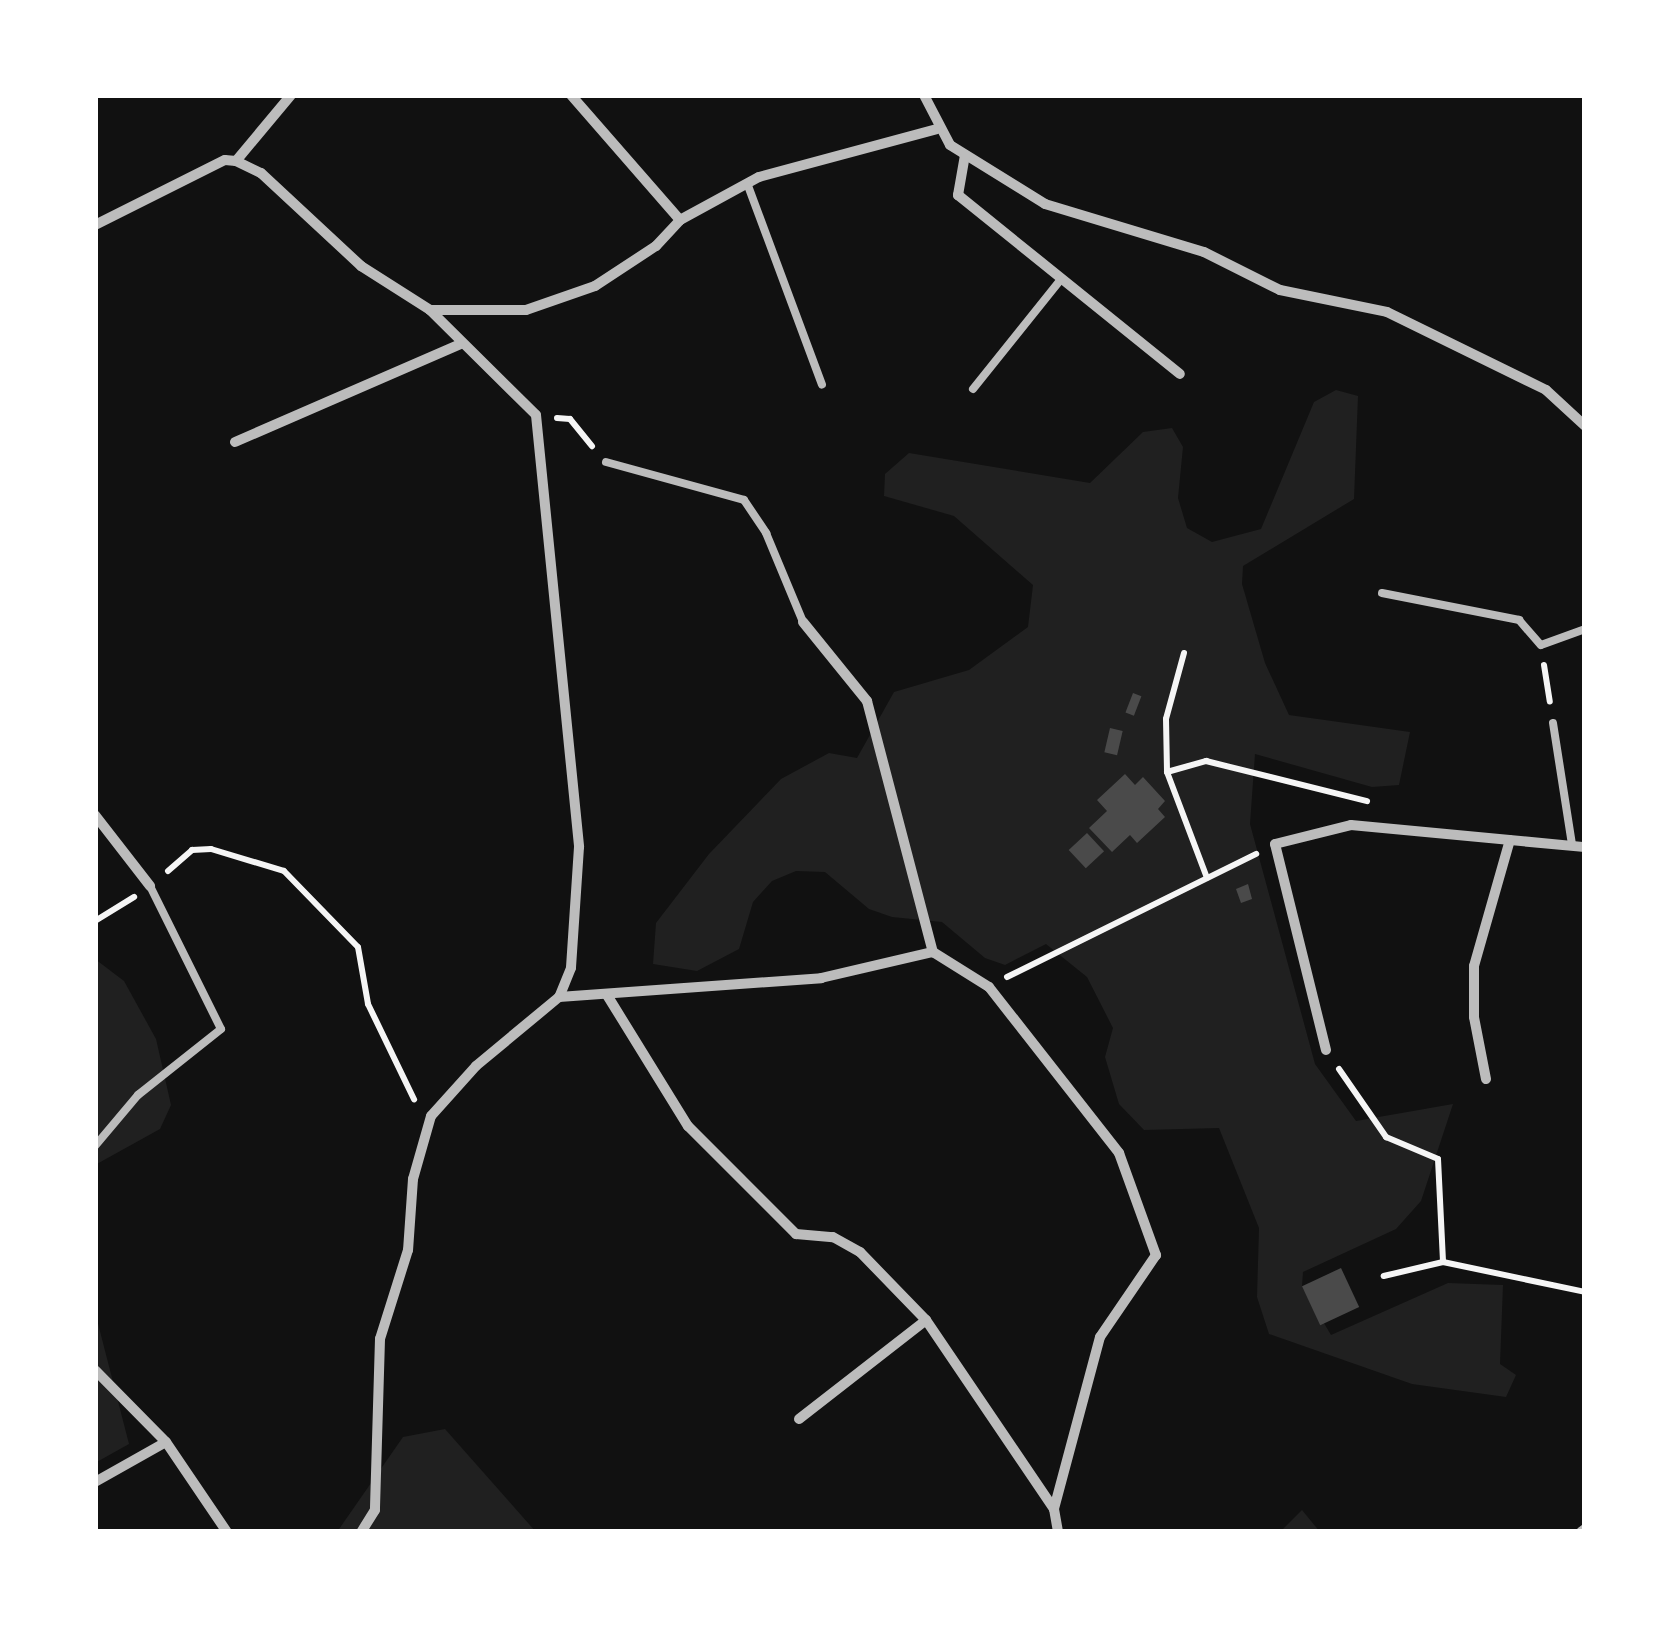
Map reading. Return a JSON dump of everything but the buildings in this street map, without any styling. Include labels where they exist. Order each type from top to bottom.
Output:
[{"type":"street","points":[[236,161],[291,95]]},
{"type":"street","points":[[571,95],[680,220]]},
{"type":"street","points":[[924,95],[936,129],[965,155],[1044,204],[1204,252],[1280,290],[1387,312],[1546,390],[1585,426]]},
{"type":"street","points":[[430,310],[526,310],[595,286],[656,246],[680,220],[747,183],[936,129]]},
{"type":"street","points":[[965,155],[958,195],[1180,374]]},
{"type":"street","points":[[95,208],[99,223],[225,160],[236,161],[261,173],[361,266],[430,310],[536,416],[579,847],[571,968],[559,997],[476,1066],[428,1127],[412,1179],[408,1250],[380,1339],[375,1510],[361,1532]]},
{"type":"street","points":[[235,442],[460,344]]},
{"type":"street","points":[[803,622],[867,702],[933,952],[990,987],[1118,1153],[1156,1255],[1100,1337],[1054,1509]]},
{"type":"street","points":[[95,815],[150,886]]},
{"type":"street","points":[[1326,1050],[1275,844],[1350,825],[1585,847]]},
{"type":"street","points":[[1486,1079],[1474,1017],[1474,966],[1510,840]]},
{"type":"street","points":[[559,997],[821,978],[933,952]]},
{"type":"street","points":[[607,995],[688,1126],[796,1234],[833,1237],[860,1252],[926,1320],[1054,1509],[1058,1532]]},
{"type":"street","points":[[799,1420],[926,1320]]},
{"type":"street","points":[[95,1370],[166,1442],[227,1532]]},
{"type":"street","points":[[95,1482],[166,1442]]},
{"type":"lane","points":[[747,183],[822,385]]},
{"type":"lane","points":[[974,389],[1062,278]]},
{"type":"lane","points":[[606,462],[744,500],[766,532],[803,622]]},
{"type":"lane","points":[[1382,593],[1520,620],[1542,645],[1585,629]]},
{"type":"lane","points":[[1553,723],[1572,844]]},
{"type":"lane","points":[[95,1146],[138,1095],[221,1029],[150,886]]},
{"type":"path","points":[[536,416],[570,419],[606,462]]},
{"type":"path","points":[[1542,645],[1553,723]]},
{"type":"path","points":[[1184,653],[1166,718],[1168,772],[1208,878]]},
{"type":"path","points":[[1168,772],[1206,760],[1260,770]]},
{"type":"path","points":[[990,987],[1275,844]]},
{"type":"path","points":[[211,849],[284,871],[358,947],[368,1004],[428,1127]]},
{"type":"path","points":[[1326,1050],[1386,1136],[1438,1158],[1443,1262]]},
{"type":"path","points":[[1384,1276],[1443,1262],[1585,1292]]},
{"type":"shaded area","points":[[1336,390],[1358,396],[1354,499],[1243,566],[1242,584],[1265,663],[1289,715],[1410,732],[1399,785],[1372,787],[1255,754],[1250,824],[1315,1064],[1356,1121],[1453,1104],[1421,1201],[1396,1229],[1303,1272],[1302,1286],[1331,1335],[1448,1283],[1503,1285],[1500,1364],[1516,1375],[1506,1397],[1412,1384],[1269,1334],[1257,1297],[1259,1228],[1219,1128],[1144,1130],[1119,1104],[1105,1057],[1113,1028],[1087,977],[1046,944],[1005,965],[985,958],[942,922],[892,917],[869,909],[825,872],[796,871],[772,881],[753,902],[739,949],[697,971],[653,964],[656,923],[709,854],[781,779],[829,753],[857,758],[894,692],[969,670],[1028,627],[1033,585],[954,516],[884,496],[885,474],[909,453],[1090,483],[1143,432],[1172,428],[1183,447],[1178,498],[1187,528],[1212,542],[1261,529],[1314,402]]},
{"type":"shaded area","points":[[95,959],[124,981],[156,1039],[171,1105],[160,1129],[95,1165]]},
{"type":"shaded area","points":[[95,1312],[129,1444],[95,1463]]},
{"type":"shaded area","points":[[445,1429],[536,1532],[337,1532],[403,1437]]},
{"type":"shaded area","points":[[1302,1510],[1320,1532],[1280,1532]]}]
